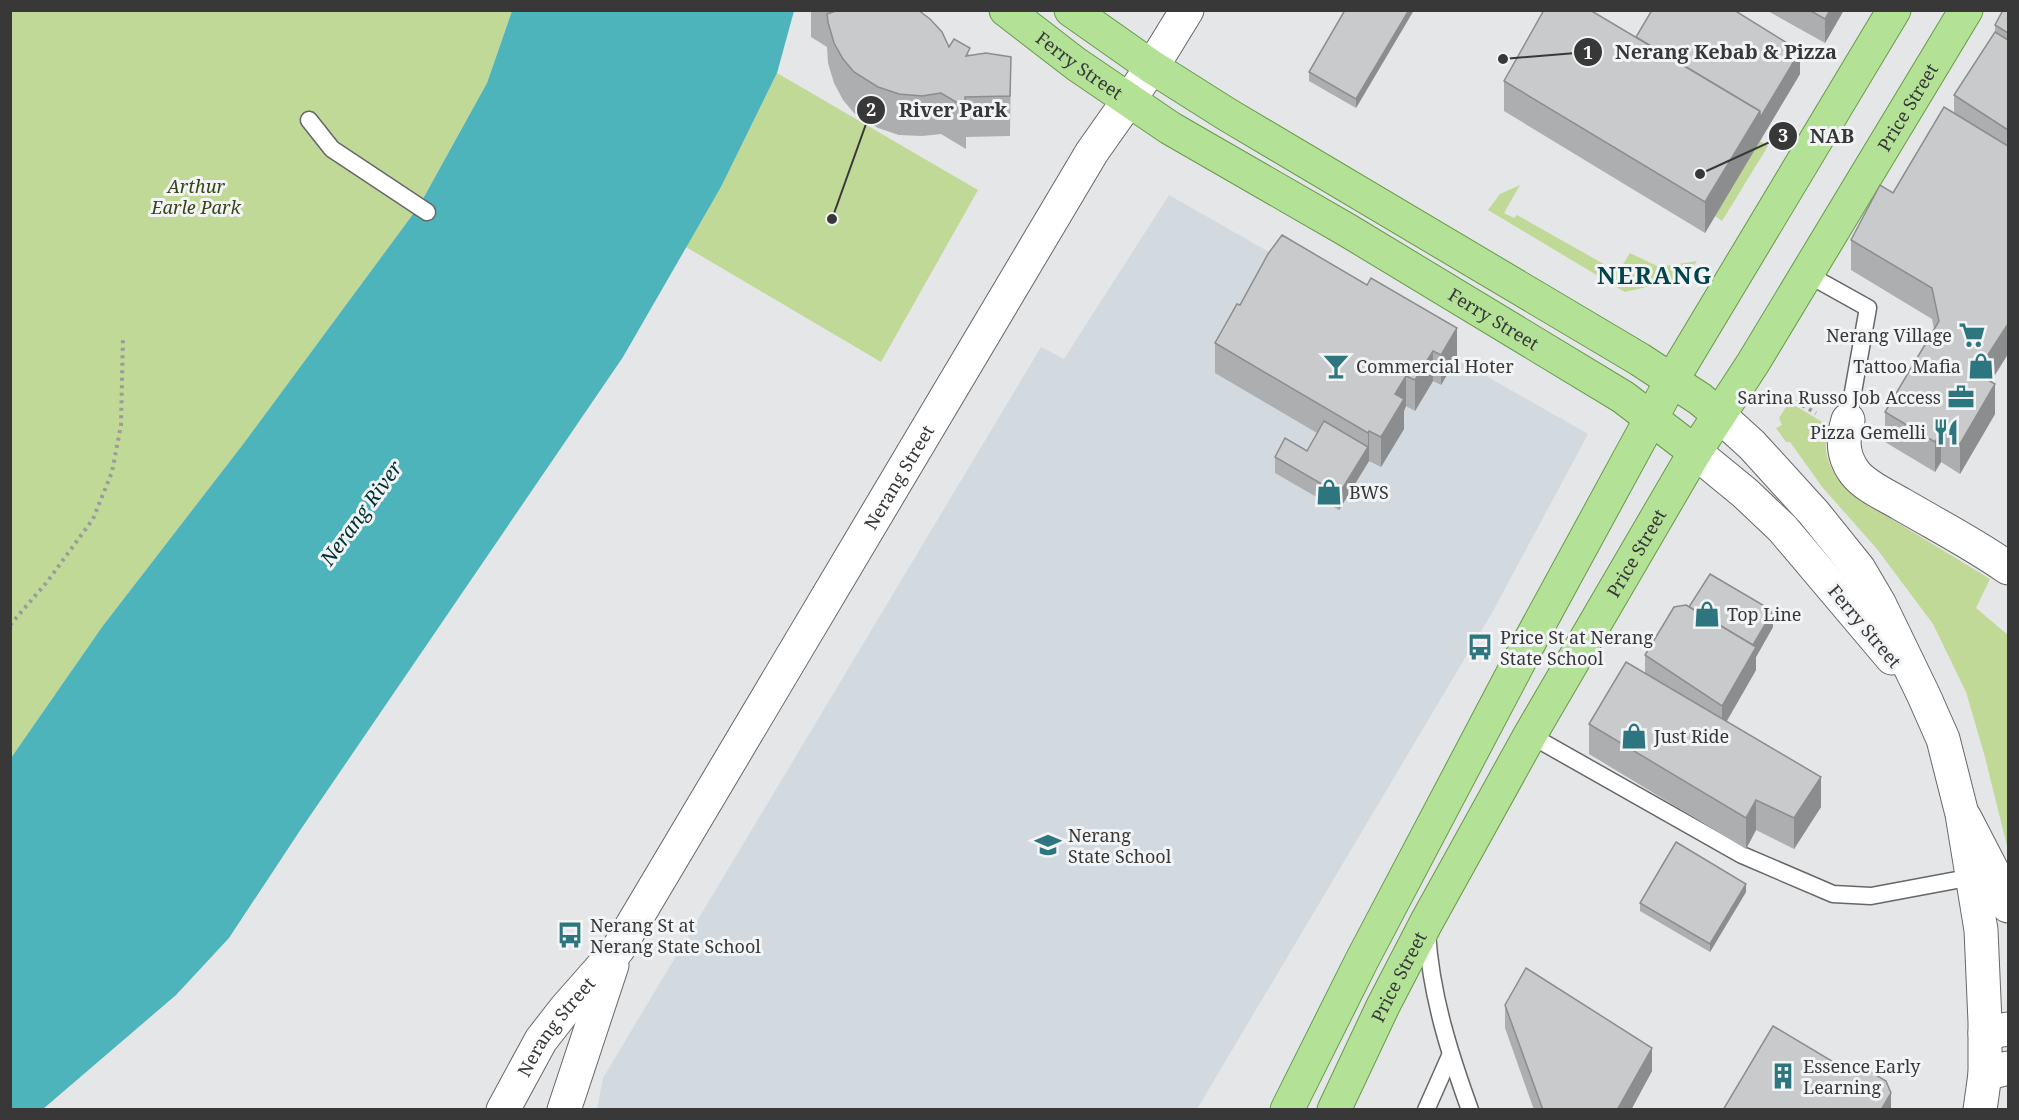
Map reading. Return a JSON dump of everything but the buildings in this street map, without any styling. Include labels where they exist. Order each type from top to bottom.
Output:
[{"type":"main road","name":"Ferry Street","points":[[1006,10],[1076,64],[1170,128],[1347,230],[1623,396],[1695,452]]},
{"type":"main road","name":"Ferry Street","points":[[1071,10],[1152,67],[1248,127],[1566,314],[1672,380],[1719,415]]},
{"type":"main road","points":[[1287,1110],[1362,960],[1531,639],[1672,380],[1894,10]]},
{"type":"main road","name":"Price Street","points":[[1334,1110],[1426,923],[1530,735],[1695,452],[1807,274],[1966,10]]},
{"type":"street","name":"Nerang Street","points":[[503,1110],[541,1040],[618,949],[1086,162],[1152,67],[1187,10]]},
{"type":"street","name":"Ferry Street","points":[[1719,415],[1752,445],[1851,556],[1879,603],[1946,747],[1962,813],[1984,875],[1981,930],[1997,1031],[1997,1071],[1980,1110]]},
{"type":"street","points":[[1848,420],[1844,433],[1844,449],[1850,465],[1858,476],[2008,568]]},
{"type":"street","name":"Ferry Street","points":[[1695,452],[1745,493],[1782,528],[1924,696]]},
{"type":"street","points":[[1984,875],[2008,906]]},
{"type":"street","name":"Nerang Street","points":[[564,1110],[618,949]]},
{"type":"lane","points":[[309,120],[332,149],[428,212]]},
{"type":"lane","points":[[1807,274],[1868,308],[1848,420]]},
{"type":"lane","points":[[1530,735],[1742,855],[1833,894],[1871,896],[1984,875]]},
{"type":"lane","points":[[1426,923],[1434,994],[1450,1056],[1470,1110]]},
{"type":"lane","points":[[1426,1110],[1450,1056]]},
{"type":"path","points":[[10,625],[47,582],[93,519],[112,472],[121,425],[123,337]]},
{"type":"shaded area","name":"Nerang State School","points":[[1169,195],[1588,434],[1493,611],[1197,1109],[597,1110],[603,1078],[1041,347],[1064,359]]},
{"type":"green space","name":"Arthur Earle Park","points":[[11,11],[512,11],[487,83],[419,206],[244,443],[102,627],[11,758]]},
{"type":"green space","points":[[777,73],[978,190],[881,362],[686,247],[721,187]]},
{"type":"green space","points":[[1760,141],[1768,146],[1722,221],[1715,216]]},
{"type":"green space","points":[[1520,185],[1504,213],[1514,218],[1517,215],[1618,272],[1630,253],[1659,267],[1697,261],[1685,278],[1625,292],[1488,210],[1500,194]]},
{"type":"green space","points":[[1789,402],[1829,426],[1826,446],[1830,464],[1839,480],[1852,495],[1990,579],[1976,608],[2008,635],[2008,850],[1966,692],[1933,624],[1877,549],[1823,488],[1790,442],[1786,442],[1776,428],[1782,425],[1779,418]]},
{"type":"water","name":"Nerang River","points":[[512,11],[794,11],[777,73],[721,187],[623,357],[229,938],[176,995],[43,1109],[11,1110],[11,758],[102,627],[244,443],[419,206],[487,83]]},
{"type":"place","name":"Nerang Kebab & Pizza","points":[[1503,59]]},
{"type":"place","name":"NAB","points":[[1700,174]]},
{"type":"place","name":"River Park","points":[[832,219]]},
{"type":"place","name":"Nerang Village","points":[[1972,335]]},
{"type":"place","name":"Commercial Hoter","points":[[1336,366]]},
{"type":"place","name":"Tattoo Mafia","points":[[1981,366]]},
{"type":"place","name":"Sarina Russo Job Access","points":[[1961,397]]},
{"type":"place","name":"Pizza Gemelli","points":[[1946,432]]},
{"type":"place","name":"BWS","points":[[1329,492]]},
{"type":"place","name":"Top Line","points":[[1707,614]]},
{"type":"place","name":"Price St at Nerang State School","points":[[1480,647]]},
{"type":"place","name":"Just Ride","points":[[1634,736]]},
{"type":"place","name":"Nerang State School","points":[[1048,845]]},
{"type":"place","name":"Nerang St at Nerang State School","points":[[570,935]]},
{"type":"place","name":"Essence Early Learning","points":[[1783,1076]]},
{"type":"district","name":"NERANG","points":[[1655,274]]}]
